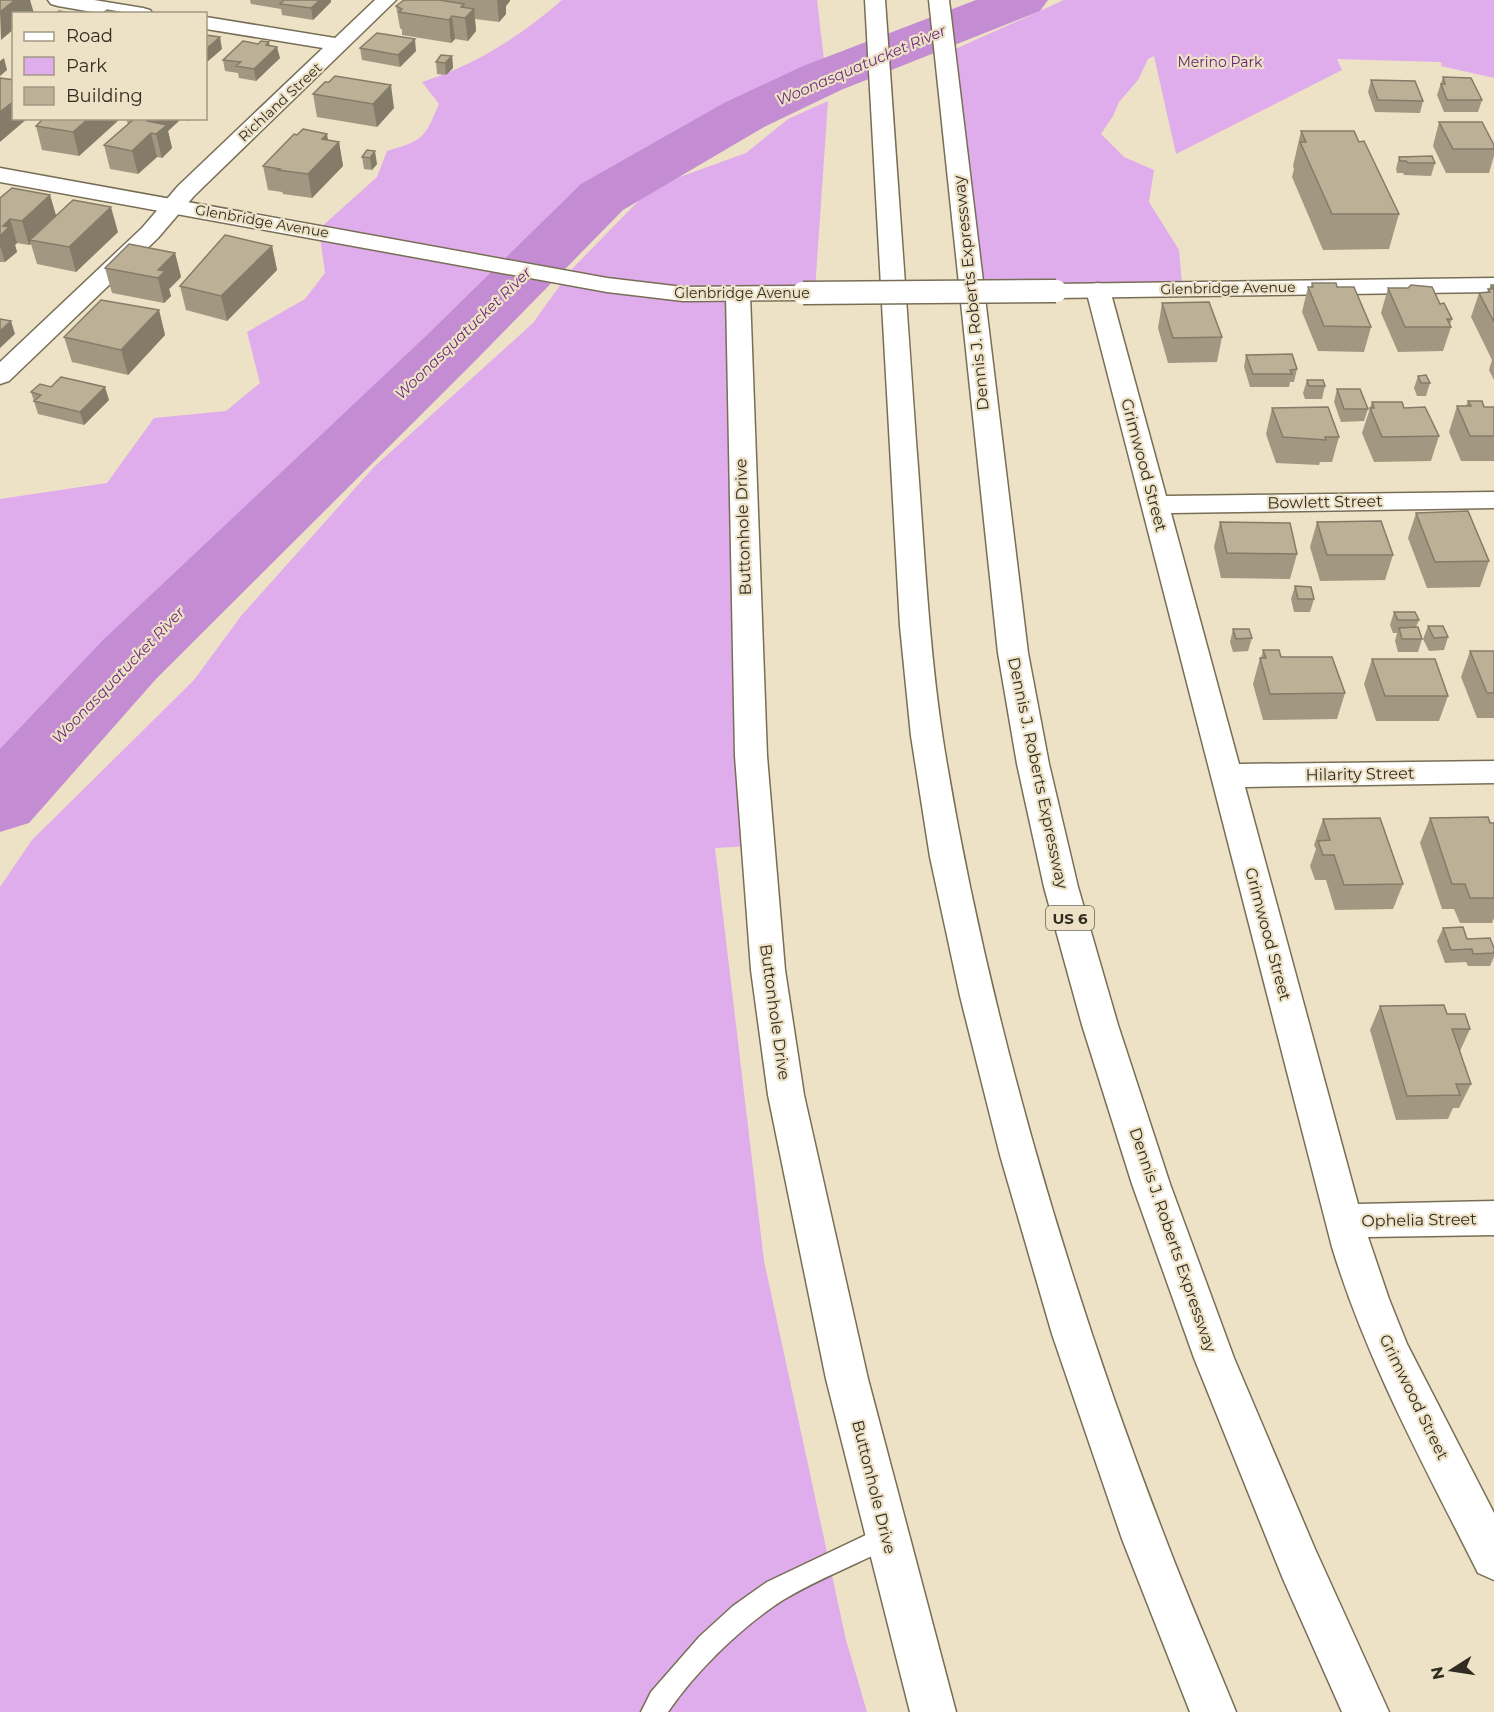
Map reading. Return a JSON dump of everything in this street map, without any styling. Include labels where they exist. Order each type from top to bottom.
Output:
[{"type":"main road","points":[[58,0],[131,12]]},
{"type":"main road","name":"Richland Street","points":[[0,376],[176,205],[186,191],[386,0]]},
{"type":"main road","name":"Dennis J. Roberts Expressway","points":[[939,0],[1013,653],[1033,764],[1061,887],[1151,1184],[1214,1358],[1299,1564],[1366,1712]]},
{"type":"main road","points":[[876,9],[880,105],[915,626],[927,736],[947,857],[978,996],[1016,1143],[1072,1334],[1144,1539],[1213,1712]]},
{"type":"main road","points":[[207,23],[340,45]]},
{"type":"main road","name":"Glenbridge Avenue","points":[[4,179],[176,205],[633,289],[683,294],[1494,285]]},
{"type":"main road","name":"Grimwood Street","points":[[1098,290],[1343,1221],[1360,1276],[1378,1324],[1494,1558]]},
{"type":"main road","name":"Buttonhole Drive","points":[[738,294],[751,756],[768,970],[786,1095],[811,1219],[886,1537],[933,1712]]},
{"type":"main road","name":"Bowlett Street","points":[[1155,505],[1494,500]]},
{"type":"main road","name":"Hilarity Street","points":[[1227,776],[1494,772]]},
{"type":"main road","name":"Ophelia Street","points":[[1343,1221],[1494,1218]]},
{"type":"lane","points":[[654,1712],[660,1701],[709,1645],[742,1615],[776,1591],[886,1537]]},
{"type":"green space","points":[[562,0],[817,0],[824,60],[786,76],[631,170],[589,190],[506,261],[466,327],[407,372],[235,545],[135,637],[24,766],[0,786],[0,499],[107,483],[154,418],[226,411],[260,383],[247,332],[305,299],[325,273],[319,229],[377,177],[387,151],[416,141],[426,131],[439,104],[422,82],[478,59],[513,38]]},
{"type":"green space","name":"Merino Park","points":[[1064,0],[1494,0],[1494,78],[1441,66],[1442,63],[1439,62],[1337,59],[1342,70],[1176,154],[1154,56],[1148,59],[1138,80],[1119,102],[1101,134],[1124,157],[1154,170],[1149,202],[1179,250],[1182,284],[985,292],[980,279],[951,51]]},
{"type":"green space","points":[[828,101],[815,290],[757,296],[749,302],[769,845],[715,848],[764,1261],[846,1640],[867,1712],[0,1712],[0,887],[32,840],[194,680],[241,616],[374,467],[533,323],[571,270],[652,187],[746,153],[788,119]]},
{"type":"building","points":[[0,0],[15,0],[0,12]]},
{"type":"building","points":[[284,0],[320,0],[311,8],[280,4]]},
{"type":"building","points":[[404,0],[439,0],[464,4],[461,7],[474,9],[465,18],[452,16],[449,20],[399,12],[402,9],[396,6]]},
{"type":"building","points":[[377,33],[415,39],[398,55],[360,48]]},
{"type":"building","points":[[207,35],[220,37],[207,48]]},
{"type":"building","points":[[243,41],[258,44],[261,41],[269,42],[266,45],[277,47],[254,69],[236,66],[241,62],[223,60]]},
{"type":"building","points":[[441,55],[452,56],[445,63],[436,62]]},
{"type":"building","points":[[335,76],[391,85],[373,104],[313,94]]},
{"type":"building","points":[[1443,77],[1471,78],[1482,100],[1447,100],[1441,84],[1445,84]]},
{"type":"building","points":[[0,78],[12,80],[12,103],[0,112]]},
{"type":"building","points":[[1371,80],[1415,81],[1423,101],[1378,100]]},
{"type":"building","points":[[42,120],[87,120],[73,132],[36,126]]},
{"type":"building","points":[[133,120],[148,120],[167,125],[156,134],[151,133],[132,151],[104,145]]},
{"type":"building","points":[[1439,122],[1482,122],[1494,149],[1453,149]]},
{"type":"building","points":[[303,129],[327,134],[322,139],[339,142],[308,174],[263,166],[294,134],[297,135]]},
{"type":"building","points":[[1301,131],[1354,131],[1359,142],[1364,141],[1399,214],[1332,214],[1300,142],[1306,142]]},
{"type":"building","points":[[367,150],[375,151],[370,158],[362,157]]},
{"type":"building","points":[[1432,156],[1435,163],[1408,163],[1400,161],[1399,157]]},
{"type":"building","points":[[12,188],[50,195],[22,221],[10,219],[3,226],[9,227],[0,236],[0,198]]},
{"type":"building","points":[[73,200],[111,207],[69,247],[30,240]]},
{"type":"building","points":[[225,235],[272,246],[221,296],[180,286]]},
{"type":"building","points":[[129,244],[175,253],[158,270],[165,271],[158,278],[105,268]]},
{"type":"building","points":[[1312,283],[1336,283],[1337,287],[1354,287],[1371,327],[1324,326],[1308,287],[1313,287]]},
{"type":"building","points":[[1411,285],[1432,287],[1440,304],[1444,303],[1452,319],[1447,319],[1451,327],[1405,327],[1388,288],[1408,288]]},
{"type":"building","points":[[1491,285],[1494,285],[1494,322],[1479,293],[1490,292],[1488,289],[1493,289]]},
{"type":"building","points":[[101,300],[159,310],[121,350],[64,337]]},
{"type":"building","points":[[1209,302],[1222,337],[1173,338],[1162,303]]},
{"type":"building","points":[[0,319],[11,321],[0,331]]},
{"type":"building","points":[[1292,354],[1297,369],[1290,370],[1292,374],[1253,374],[1246,355]]},
{"type":"building","points":[[1426,375],[1430,383],[1421,383],[1418,376]]},
{"type":"building","points":[[61,377],[105,387],[80,412],[34,401],[41,395],[31,392],[40,384],[51,387]]},
{"type":"building","points":[[1307,380],[1323,380],[1325,386],[1309,386]]},
{"type":"building","points":[[1337,389],[1360,389],[1368,409],[1344,409]]},
{"type":"building","points":[[1468,401],[1482,401],[1484,407],[1494,407],[1494,436],[1470,436],[1457,406],[1471,406]]},
{"type":"building","points":[[1372,402],[1402,402],[1404,408],[1425,407],[1439,436],[1382,437],[1370,408],[1374,408]]},
{"type":"building","points":[[1328,407],[1339,437],[1325,437],[1326,440],[1283,437],[1272,408]]},
{"type":"building","points":[[1468,511],[1489,561],[1435,562],[1416,513]]},
{"type":"building","points":[[1381,521],[1393,555],[1327,555],[1317,522]]},
{"type":"building","points":[[1220,522],[1290,523],[1297,554],[1227,553]]},
{"type":"building","points":[[1295,586],[1311,587],[1314,599],[1298,599]]},
{"type":"building","points":[[1394,612],[1415,612],[1419,620],[1398,620]]},
{"type":"building","points":[[1428,626],[1443,626],[1448,637],[1434,638]]},
{"type":"building","points":[[1418,627],[1422,639],[1402,639],[1399,628]]},
{"type":"building","points":[[1233,629],[1249,629],[1252,638],[1236,639]]},
{"type":"building","points":[[1263,650],[1279,650],[1281,657],[1332,657],[1345,693],[1270,694],[1260,658],[1266,658]]},
{"type":"building","points":[[1470,651],[1494,651],[1494,693],[1487,693]]},
{"type":"building","points":[[1372,659],[1435,659],[1448,696],[1385,696]]},
{"type":"building","points":[[1488,817],[1490,823],[1494,823],[1494,898],[1470,898],[1465,884],[1452,884],[1430,818]]},
{"type":"building","points":[[1380,818],[1403,884],[1344,885],[1334,855],[1323,855],[1318,841],[1330,840],[1323,819]]},
{"type":"building","points":[[1463,927],[1467,939],[1490,938],[1494,953],[1473,954],[1472,949],[1451,950],[1443,928]]},
{"type":"building","points":[[1444,1005],[1447,1014],[1465,1014],[1470,1029],[1452,1029],[1471,1084],[1456,1084],[1460,1095],[1407,1096],[1380,1006]]},
{"type":"waterway","name":"Woonasquatucket River","points":[[0,802],[129,660],[448,351],[602,197],[744,115],[822,78],[1022,0]]}]
